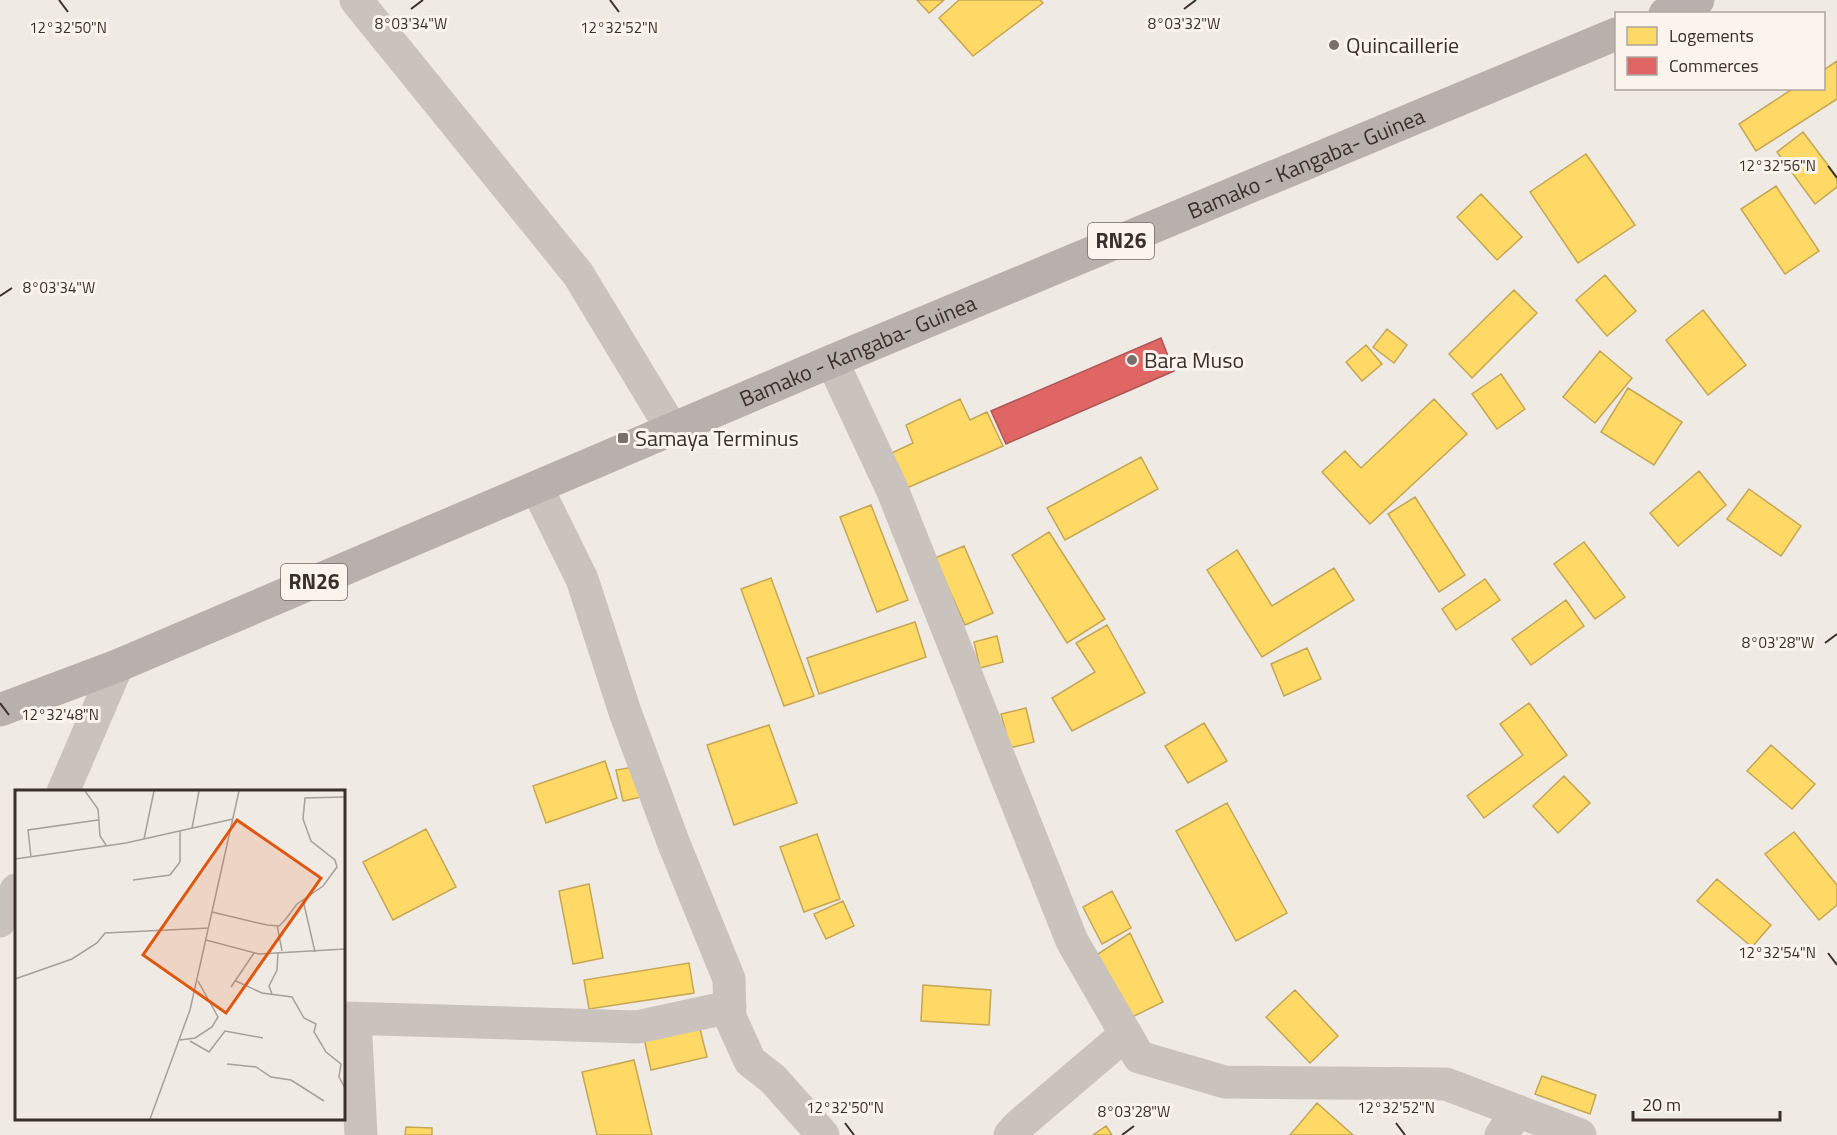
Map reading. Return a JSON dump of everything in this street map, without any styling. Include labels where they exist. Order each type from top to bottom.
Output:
[{"type":"main road","points":[[1670,12],[1698,0]]},
{"type":"main road","name":"Bamako - Kangaba- Guinea","points":[[0,710],[117,666],[673,431],[832,361],[1615,35]]},
{"type":"street","points":[[356,0],[578,274],[673,431]]},
{"type":"street","points":[[832,361],[892,489],[1072,941],[1139,1057],[1225,1082],[1446,1084],[1510,1123],[1580,1135]]},
{"type":"street","points":[[537,488],[582,579],[637,745],[729,979],[730,1017],[750,1061],[773,1079],[823,1135]]},
{"type":"street","points":[[64,790],[117,666]]},
{"type":"street","points":[[0,921],[15,892]]},
{"type":"street","points":[[361,1135],[349,1018],[637,1027],[730,1006]]},
{"type":"street","points":[[1010,1135],[1126,1034]]},
{"type":"building: Logements","points":[[917,0],[944,0],[929,13]]},
{"type":"building: Logements","points":[[959,0],[1040,0],[1043,3],[973,56],[939,18]]},
{"type":"building: Logements","points":[[1837,61],[1837,99],[1756,151],[1739,124],[1791,90],[1825,90],[1825,69]]},
{"type":"building: Logements","points":[[1803,132],[1837,177],[1837,187],[1815,204],[1777,152]]},
{"type":"building: Logements","points":[[1586,154],[1635,225],[1578,263],[1530,192]]},
{"type":"building: Logements","points":[[1776,186],[1819,251],[1785,274],[1741,209]]},
{"type":"building: Logements","points":[[1481,194],[1522,237],[1497,260],[1457,217]]},
{"type":"building: Logements","points":[[1605,275],[1636,311],[1607,336],[1576,300]]},
{"type":"building: Logements","points":[[1514,290],[1537,313],[1472,378],[1449,354]]},
{"type":"building: Logements","points":[[1703,310],[1746,365],[1708,395],[1666,340]]},
{"type":"building: Logements","points":[[1387,329],[1407,345],[1394,363],[1373,347]]},
{"type":"building: Logements","points":[[1366,345],[1382,364],[1362,381],[1346,362]]},
{"type":"building: Logements","points":[[1600,351],[1632,378],[1595,423],[1563,397]]},
{"type":"building: Logements","points":[[1501,374],[1525,409],[1497,429],[1472,394]]},
{"type":"building: Logements","points":[[1628,388],[1682,422],[1654,465],[1601,432]]},
{"type":"building: Logements","points":[[960,399],[970,420],[987,412],[1003,446],[900,491],[883,457],[913,443],[906,425]]},
{"type":"building: Logements","points":[[1434,399],[1467,434],[1370,524],[1322,472],[1345,451],[1361,468]]},
{"type":"building: Logements","points":[[1141,457],[1158,489],[1065,540],[1047,508]]},
{"type":"building: Logements","points":[[1699,471],[1726,505],[1678,546],[1650,513]]},
{"type":"building: Logements","points":[[1749,489],[1801,526],[1781,556],[1727,519]]},
{"type":"building: Logements","points":[[1415,497],[1465,575],[1439,592],[1388,514]]},
{"type":"building: Logements","points":[[871,505],[908,600],[877,612],[840,517]]},
{"type":"building: Logements","points":[[1049,532],[1105,619],[1067,643],[1012,555]]},
{"type":"building: Logements","points":[[1584,542],[1625,597],[1595,619],[1554,564]]},
{"type":"building: Logements","points":[[964,546],[993,613],[965,625],[935,558]]},
{"type":"building: Logements","points":[[1237,550],[1272,606],[1334,568],[1354,600],[1262,657],[1207,570]]},
{"type":"building: Logements","points":[[771,578],[814,696],[784,706],[741,589]]},
{"type":"building: Logements","points":[[1485,579],[1500,600],[1456,630],[1442,609]]},
{"type":"building: Logements","points":[[1566,600],[1584,626],[1531,665],[1512,639]]},
{"type":"building: Logements","points":[[915,622],[926,657],[819,694],[807,658]]},
{"type":"building: Logements","points":[[1107,625],[1145,693],[1072,731],[1052,698],[1095,672],[1076,643]]},
{"type":"building: Logements","points":[[997,636],[1003,662],[980,668],[974,642]]},
{"type":"building: Logements","points":[[1307,648],[1321,679],[1284,696],[1271,664]]},
{"type":"building: Logements","points":[[1529,703],[1567,755],[1484,818],[1467,796],[1523,755],[1500,724]]},
{"type":"building: Logements","points":[[1026,708],[1034,742],[1010,748],[1001,714]]},
{"type":"building: Logements","points":[[1204,723],[1227,761],[1188,783],[1165,746]]},
{"type":"building: Logements","points":[[769,725],[797,803],[734,825],[707,745]]},
{"type":"building: Logements","points":[[1771,745],[1815,784],[1792,809],[1747,771]]},
{"type":"building: Logements","points":[[605,761],[617,798],[546,823],[533,786]]},
{"type":"building: Logements","points":[[639,766],[646,796],[623,801],[616,770]]},
{"type":"building: Logements","points":[[1564,776],[1590,803],[1558,833],[1533,806]]},
{"type":"building: Logements","points":[[1227,803],[1287,913],[1236,941],[1176,831]]},
{"type":"building: Logements","points":[[426,829],[456,887],[393,920],[363,862]]},
{"type":"building: Logements","points":[[1794,832],[1837,885],[1837,905],[1819,920],[1765,854]]},
{"type":"building: Logements","points":[[817,834],[840,899],[804,912],[780,847]]},
{"type":"building: Logements","points":[[1717,879],[1771,925],[1752,947],[1697,901]]},
{"type":"building: Logements","points":[[589,884],[603,958],[573,964],[559,891]]},
{"type":"building: Logements","points":[[1112,891],[1131,928],[1102,944],[1083,907]]},
{"type":"building: Logements","points":[[843,901],[854,926],[826,939],[814,914]]},
{"type":"building: Logements","points":[[1130,933],[1163,1002],[1128,1019],[1098,954]]},
{"type":"building: Logements","points":[[689,963],[694,993],[589,1009],[584,980]]},
{"type":"building: Logements","points":[[923,985],[991,990],[989,1025],[921,1021]]},
{"type":"building: Logements","points":[[1295,990],[1338,1036],[1310,1063],[1266,1017]]},
{"type":"building: Logements","points":[[698,1021],[707,1057],[651,1070],[643,1034]]},
{"type":"building: Logements","points":[[634,1060],[652,1135],[597,1135],[582,1072]]},
{"type":"building: Logements","points":[[1542,1076],[1596,1095],[1590,1114],[1535,1094]]},
{"type":"building: Logements","points":[[1317,1103],[1353,1135],[1290,1135]]},
{"type":"building: Logements","points":[[1106,1126],[1112,1135],[1093,1135]]},
{"type":"building: Logements","points":[[406,1127],[432,1128],[432,1135],[405,1135]]},
{"type":"building: Commerces","points":[[1161,338],[1174,371],[1006,444],[991,411]]},
{"type":"place","name":"Quincaillerie","points":[[1334,45]]},
{"type":"place","name":"Bara Muso","points":[[1132,360]]},
{"type":"place","name":"Samaya Terminus","points":[[623,438]]}]
